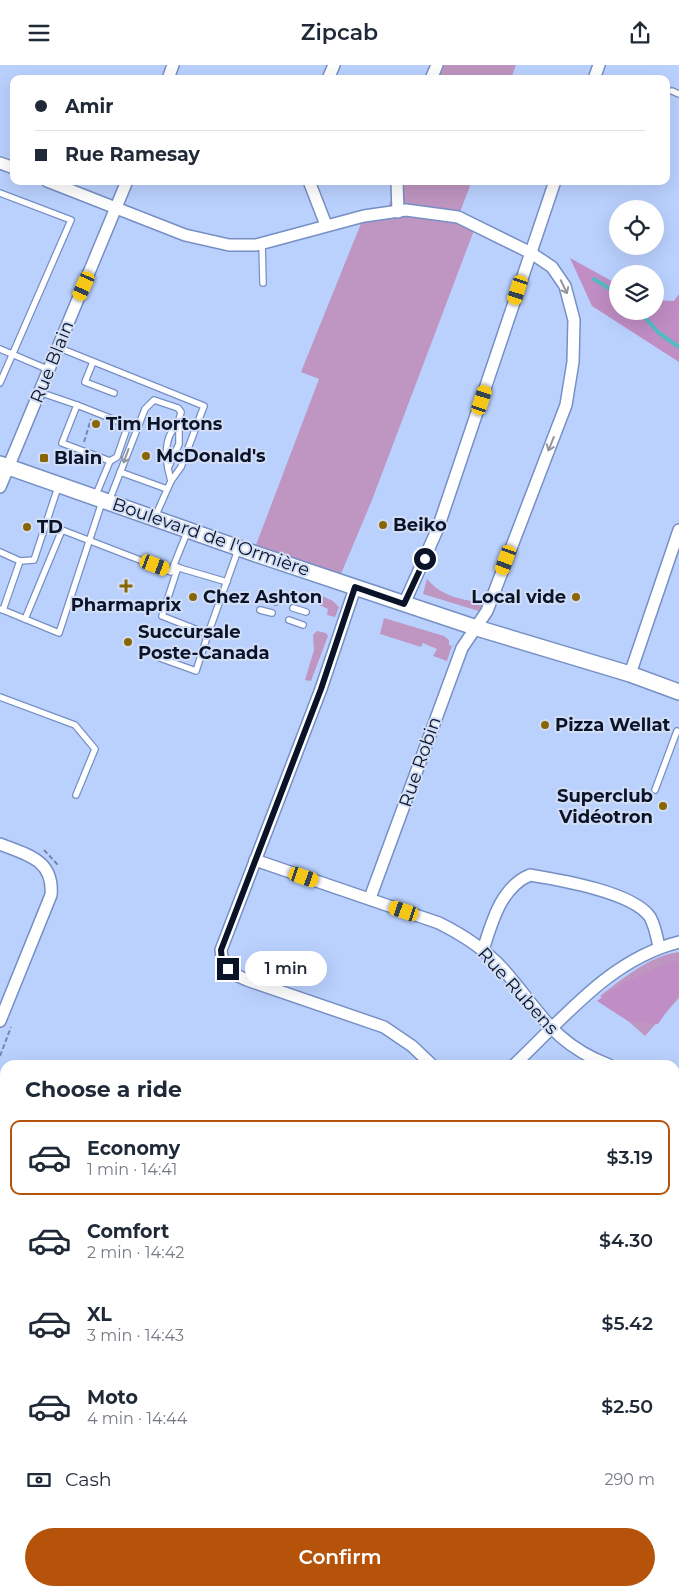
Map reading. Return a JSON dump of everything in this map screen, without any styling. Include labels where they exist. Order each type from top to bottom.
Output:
[{"type":"main road","name":"Boulevard de l'Ormière","points":[[4,465],[238,548],[404,604],[476,628],[630,674],[679,692]]},
{"type":"street","name":"Rue Robin","points":[[57,185],[185,235],[229,245],[262,243],[326,225],[398,211],[458,217],[531,253],[552,267],[565,286],[574,320],[573,362],[566,405],[487,611],[462,648],[455,663],[370,898]]},
{"type":"street","name":"Rue Blain","points":[[0,487],[4,465],[39,392],[125,185]]},
{"type":"street","points":[[311,185],[326,225]]},
{"type":"street","points":[[397,185],[398,211]]},
{"type":"street","points":[[404,604],[438,529],[554,185]]},
{"type":"street","points":[[630,674],[679,530]]},
{"type":"street","points":[[355,587],[321,689],[221,950],[222,961],[228,969],[247,980],[384,1027],[412,1046],[427,1060]]},
{"type":"street","points":[[0,844],[31,856],[42,864],[48,872],[52,883],[51,895],[0,1021]]},
{"type":"street","name":"Rue Rubens","points":[[255,860],[370,898],[439,923],[461,934],[483,950],[502,969],[552,1030],[570,1046],[599,1060]]},
{"type":"street","points":[[483,950],[493,919],[510,888],[520,879],[530,875],[614,895],[640,907],[650,917],[659,947]]},
{"type":"street","points":[[519,1060],[616,969],[659,947],[679,942]]},
{"type":"lane","points":[[672,91],[679,94]]},
{"type":"lane","points":[[0,193],[71,220],[0,383]]},
{"type":"lane","points":[[262,243],[263,283]]},
{"type":"lane","points":[[57,347],[204,406],[181,467],[171,481],[155,518]]},
{"type":"lane","points":[[0,349],[47,369]]},
{"type":"lane","points":[[93,362],[85,381],[114,393]]},
{"type":"lane","points":[[20,561],[2,609],[59,633],[90,541],[102,500],[110,461],[117,457],[126,431],[125,424],[39,392]]},
{"type":"lane","points":[[102,500],[120,472],[145,409],[154,400],[178,408],[181,412],[179,444],[168,468]]},
{"type":"lane","points":[[77,405],[62,443],[110,461]]},
{"type":"lane","points":[[171,481],[165,461],[170,436],[179,424]]},
{"type":"lane","points":[[120,472],[167,489]]},
{"type":"lane","points":[[0,552],[20,561],[34,560],[59,485]]},
{"type":"lane","points":[[25,619],[62,530],[171,572],[176,567]]},
{"type":"lane","points":[[188,530],[162,616],[208,634]]},
{"type":"lane","points":[[160,658],[196,671],[238,548]]},
{"type":"lane","points":[[176,567],[227,582]]},
{"type":"lane","points":[[264,598],[276,602]]},
{"type":"lane","points":[[293,608],[306,612]]},
{"type":"lane","points":[[260,610],[272,613]]},
{"type":"lane","points":[[289,620],[303,625]]},
{"type":"lane","points":[[0,697],[75,725],[95,749],[76,795]]},
{"type":"lane","points":[[655,790],[678,730]]},
{"type":"path","points":[[90,444],[83,441],[92,417]]},
{"type":"shaded area","points":[[439,65],[516,65],[512,75],[435,75]]},
{"type":"shaded area","points":[[396,185],[470,185],[458,217],[476,225],[372,500],[338,581],[253,553],[319,379],[301,372],[364,216],[386,213]]},
{"type":"shaded area","points":[[570,258],[609,280],[609,317],[592,306]]},
{"type":"shaded area","points":[[679,294],[679,362],[614,320],[664,320],[664,300],[674,301]]},
{"type":"shaded area","points":[[427,579],[439,590],[453,597],[485,603],[482,612],[423,594]]},
{"type":"shaded area","points":[[320,595],[333,601],[339,607],[335,617],[327,615],[328,609],[317,604]]},
{"type":"shaded area","points":[[384,618],[444,636],[449,640],[449,645],[452,646],[447,661],[433,656],[437,649],[423,643],[421,647],[380,634]]},
{"type":"shaded area","points":[[317,631],[326,633],[328,636],[311,681],[305,680],[314,650],[313,635]]},
{"type":"shaded area","points":[[679,952],[679,998],[645,1036],[600,996],[647,963],[668,954]]},
{"type":"shaded area","points":[[673,961],[679,961],[679,993],[658,1024],[628,1021],[597,1001],[634,978]]},
{"type":"waterway","points":[[594,279],[609,288]]},
{"type":"waterway","points":[[647,320],[659,333],[679,347]]},
{"type":"place","name":"Tim Hortons","points":[[96,424]]},
{"type":"place","name":"McDonald's","points":[[146,456]]},
{"type":"place","name":"Blain","points":[[44,458]]},
{"type":"place","name":"Beiko","points":[[383,525]]},
{"type":"place","name":"TD","points":[[27,527]]},
{"type":"place","name":"Pharmaprix","points":[[126,586]]},
{"type":"place","name":"Chez Ashton","points":[[193,597]]},
{"type":"place","name":"Local vide","points":[[576,597]]},
{"type":"place","name":"Succursale Poste-Canada","points":[[128,642]]},
{"type":"place","name":"Pizza Wellat","points":[[545,725]]},
{"type":"place","name":"Superclub Vidéotron","points":[[663,806]]},
{"type":"route","points":[[228,969],[222,961],[221,950],[321,689],[355,587],[404,604],[425,559]]}]
